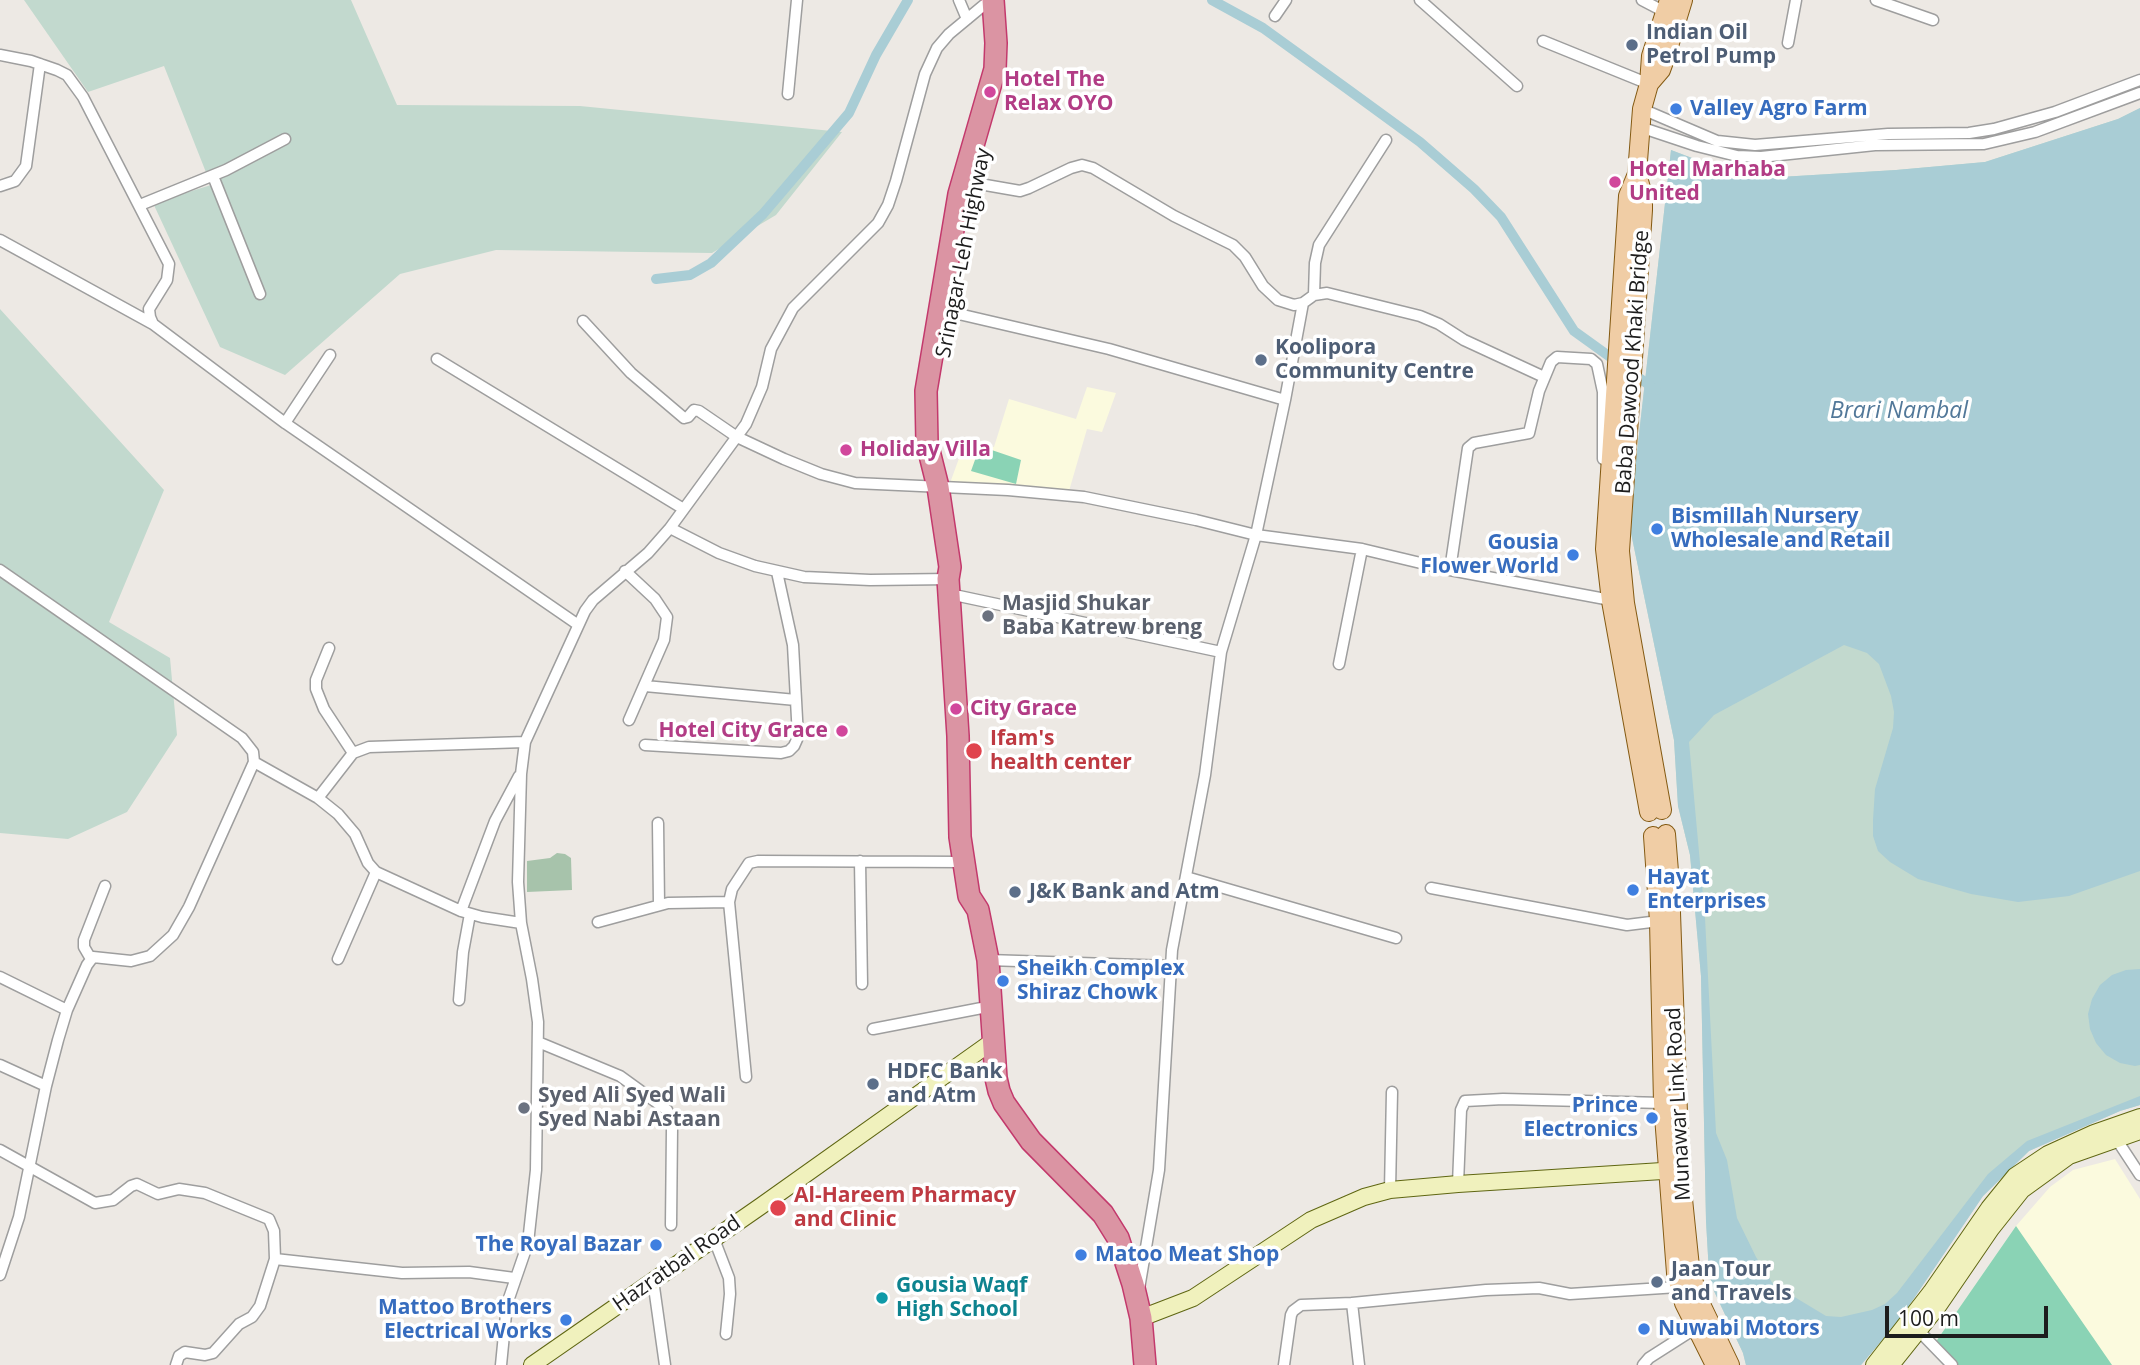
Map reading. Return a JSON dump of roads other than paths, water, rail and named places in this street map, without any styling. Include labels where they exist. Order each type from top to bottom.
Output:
[{"type":"highway","points":[[978,910],[981,898],[971,837],[970,744],[954,580],[936,476],[927,443],[925,414],[928,374],[959,194],[995,69],[996,43],[992,0]]},
{"type":"highway","name":"Srinagar-Leh Highway","points":[[936,476],[939,380],[950,312],[974,183],[1001,90],[1006,63],[1008,33],[1004,0]]},
{"type":"highway","points":[[954,580],[960,837],[969,896],[978,910],[988,960],[996,1079],[1004,1103],[1031,1141],[1090,1200],[1111,1226],[1124,1257],[1139,1310],[1145,1365]]},
{"type":"main road","points":[[1649,84],[1661,70],[1683,0]]},
{"type":"main road","points":[[1640,127],[1649,84],[1651,56],[1667,6]]},
{"type":"main road","name":"Baba Dawood Khaki Bridge","points":[[1610,553],[1635,210],[1631,185],[1637,174],[1640,127]]},
{"type":"main road","points":[[1610,553],[1655,811]]},
{"type":"main road","name":"Munawar Link Road","points":[[1659,835],[1665,920],[1678,1287],[1716,1365]]},
{"type":"main road","name":"Munawar Link Road","points":[[1665,920],[1663,1103],[1690,1267],[1698,1298],[1730,1365]]},
{"type":"street","points":[[788,94],[797,0]]},
{"type":"street","points":[[959,0],[967,19]]},
{"type":"street","points":[[501,1365],[504,1321],[514,1278],[528,1243],[534,1198],[538,1042],[533,979],[521,923],[517,883],[521,774],[525,742],[577,624],[593,600],[648,553],[670,528],[682,508],[737,437],[755,405],[771,349],[793,308],[878,223],[888,205],[925,74],[937,48],[967,19],[992,0]]},
{"type":"street","points":[[1275,16],[1286,0]]},
{"type":"street","points":[[1420,0],[1517,86]]},
{"type":"street","points":[[1642,0],[1667,6]]},
{"type":"street","points":[[1788,43],[1796,0]]},
{"type":"street","points":[[1876,0],[1933,20]]},
{"type":"street","points":[[1544,41],[1649,84]]},
{"type":"street","points":[[0,55],[57,70],[74,83],[169,264],[167,280],[149,309],[153,324]]},
{"type":"street","points":[[0,186],[15,181],[26,166],[40,64]]},
{"type":"street","points":[[1640,127],[1737,156],[1761,157],[1875,145],[1984,144],[2004,141],[2140,80]]},
{"type":"street","points":[[1642,108],[1717,141],[1746,145],[1888,134],[1969,133],[2057,117],[2140,93]]},
{"type":"street","points":[[140,205],[213,176],[285,139]]},
{"type":"street","points":[[1314,295],[1315,263],[1320,245],[1387,140]]},
{"type":"street","points":[[974,183],[1020,191],[1071,168],[1082,165],[1093,168],[1174,216],[1233,246],[1245,257],[1263,286],[1278,300],[1294,305],[1303,303],[1314,295],[1327,293],[1430,320],[1464,340],[1544,377]]},
{"type":"street","points":[[213,176],[260,294]]},
{"type":"street","points":[[0,240],[153,324],[285,424],[577,624]]},
{"type":"street","points":[[1303,303],[1256,535],[1221,652],[1205,775],[1170,966],[1159,1170],[1139,1310],[1193,1298],[1311,1220],[1364,1197],[1390,1190],[1673,1170]]},
{"type":"street","points":[[950,312],[1109,349],[1285,400]]},
{"type":"street","points":[[583,321],[631,373],[682,417],[687,419],[697,410],[737,437],[821,474],[878,486],[936,476],[1084,497],[1256,535],[1362,549],[1450,570],[1618,602]]},
{"type":"street","points":[[285,424],[330,355]]},
{"type":"street","points":[[1450,570],[1468,447],[1474,443],[1529,433],[1534,404],[1551,362],[1557,357],[1591,359],[1597,364],[1603,392],[1600,546],[1610,553]]},
{"type":"street","points":[[437,359],[682,508]]},
{"type":"street","points":[[670,528],[719,553],[777,572],[827,580],[954,580],[1221,652]]},
{"type":"street","points":[[1339,664],[1362,549]]},
{"type":"street","points":[[0,570],[242,738],[253,752],[254,762],[189,907],[173,935],[150,956],[140,959],[91,959],[67,1010],[46,1086],[19,1217],[0,1275]]},
{"type":"street","points":[[625,571],[655,599],[667,617],[664,640],[629,720]]},
{"type":"street","points":[[645,744],[789,751],[794,746],[798,737],[793,645],[777,572]]},
{"type":"street","points":[[328,648],[316,680],[317,696],[353,753]]},
{"type":"street","points":[[645,686],[796,699]]},
{"type":"street","points":[[318,798],[353,753],[383,745],[525,742]]},
{"type":"street","points":[[254,762],[318,798],[348,824],[368,863],[376,872],[466,913],[521,923]]},
{"type":"street","points":[[459,1000],[466,913],[495,821],[521,774]]},
{"type":"street","points":[[658,823],[659,905]]},
{"type":"street","points":[[860,861],[862,984]]},
{"type":"street","points":[[746,1077],[729,902],[733,889],[749,863],[963,862]]},
{"type":"street","points":[[338,959],[376,872]]},
{"type":"street","points":[[1186,877],[1396,938]]},
{"type":"street","points":[[91,959],[84,947],[84,940],[105,886]]},
{"type":"street","points":[[1431,888],[1627,925],[1665,920]]},
{"type":"street","points":[[598,922],[659,905],[729,902]]},
{"type":"street","points":[[988,960],[1170,966]]},
{"type":"street","points":[[0,977],[67,1010]]},
{"type":"street","points":[[873,1029],[992,1006]]},
{"type":"street","name":"Hazratbal Road","points":[[532,1365],[993,1041]]},
{"type":"street","points":[[538,1042],[620,1076],[667,1110],[672,1129],[671,1225]]},
{"type":"street","points":[[0,1065],[46,1086]]},
{"type":"street","points":[[1390,1190],[1392,1092]]},
{"type":"street","points":[[1458,1184],[1461,1111],[1465,1101],[1503,1099],[1663,1103]]},
{"type":"street","points":[[1891,1365],[2022,1191],[2068,1156],[2140,1117]]},
{"type":"street","points":[[1874,1365],[1931,1292],[1989,1208],[2015,1177],[2048,1154],[2113,1133],[2140,1131]]},
{"type":"street","points":[[2113,1133],[2140,1175]]},
{"type":"street","points":[[0,1150],[95,1203],[113,1200],[134,1184],[158,1194],[179,1189],[205,1193],[269,1219],[274,1231],[275,1259],[260,1306],[252,1317],[239,1324],[213,1353],[205,1355],[184,1352],[179,1356],[177,1365]]},
{"type":"street","points":[[714,1239],[730,1285],[726,1334]]},
{"type":"street","points":[[275,1259],[402,1273],[469,1272],[514,1278]]},
{"type":"street","points":[[653,1280],[664,1365]]},
{"type":"street","points":[[1284,1365],[1291,1315],[1296,1307],[1301,1305],[1352,1303],[1496,1289],[1538,1288],[1570,1294],[1678,1287]]},
{"type":"street","points":[[1352,1303],[1360,1365]]},
{"type":"street","points":[[1643,1365],[1649,1358],[1696,1328]]},
{"type":"street","points":[[1919,1331],[1952,1365]]},
{"type":"water","name":"Brari Nambal","points":[[2140,108],[2140,871],[2069,896],[2018,902],[1971,894],[1918,879],[1890,862],[1878,851],[1873,836],[1873,820],[1875,789],[1893,728],[1891,696],[1879,664],[1867,653],[1844,645],[1714,715],[1689,742],[1705,918],[1716,1133],[1727,1160],[1737,1218],[1773,1284],[1826,1316],[1841,1317],[1885,1304],[1897,1293],[1988,1174],[2027,1141],[2140,1096],[2140,1105],[2120,1111],[2029,1151],[1983,1196],[1900,1319],[1861,1365],[1746,1365],[1709,1273],[1701,976],[1690,855],[1678,806],[1674,740],[1631,533],[1636,461],[1671,150],[1747,179],[1896,170],[1985,162],[2118,119]]},
{"type":"water","points":[[2140,969],[2140,1065],[2135,1066],[2120,1063],[2106,1055],[2096,1043],[2088,1014],[2100,985],[2112,975]]},
{"type":"waterway","points":[[656,279],[690,275],[711,263],[763,214],[849,113],[876,55],[908,0]]},
{"type":"waterway","points":[[1212,0],[1263,28],[1420,142],[1474,189],[1501,217],[1574,331],[1656,390]]},
{"type":"place","name":"Indian Oil Petrol Pump","points":[[1632,45]]},
{"type":"place","name":"Hotel The Relax OYO","points":[[990,92]]},
{"type":"place","name":"Valley Agro Farm","points":[[1676,109]]},
{"type":"place","name":"Hotel Marhaba United","points":[[1615,182]]},
{"type":"place","name":"Koolipora Community Centre","points":[[1261,360]]},
{"type":"place","name":"Holiday Villa","points":[[846,450]]},
{"type":"place","name":"Bismillah Nursery Wholesale and Retail","points":[[1657,529]]},
{"type":"place","name":"Gousia Flower World","points":[[1573,555]]},
{"type":"place","name":"Masjid Shukar Baba Katrew breng","points":[[988,616]]},
{"type":"place","name":"City Grace","points":[[956,709]]},
{"type":"place","name":"Hotel City Grace","points":[[842,731]]},
{"type":"place","name":"Ifam's health center","points":[[974,751]]},
{"type":"place","name":"Hayat Enterprises","points":[[1633,890]]},
{"type":"place","name":"J&K Bank and Atm","points":[[1015,892]]},
{"type":"place","name":"Sheikh Complex Shiraz Chowk","points":[[1003,981]]},
{"type":"place","name":"HDFC Bank and Atm","points":[[873,1084]]},
{"type":"place","name":"Syed Ali Syed Wali Syed Nabi Astaan","points":[[524,1108]]},
{"type":"place","name":"Prince Electronics","points":[[1652,1118]]},
{"type":"place","name":"Al-Hareem Pharmacy and Clinic","points":[[778,1208]]},
{"type":"place","name":"The Royal Bazar","points":[[656,1245]]},
{"type":"place","name":"Matoo Meat Shop","points":[[1081,1255]]},
{"type":"place","name":"Jaan Tour and Travels","points":[[1657,1282]]},
{"type":"place","name":"Gousia Waqf High School","points":[[882,1298]]},
{"type":"place","name":"Mattoo Brothers Electrical Works","points":[[566,1320]]},
{"type":"place","name":"Nuwabi Motors","points":[[1644,1329]]}]
